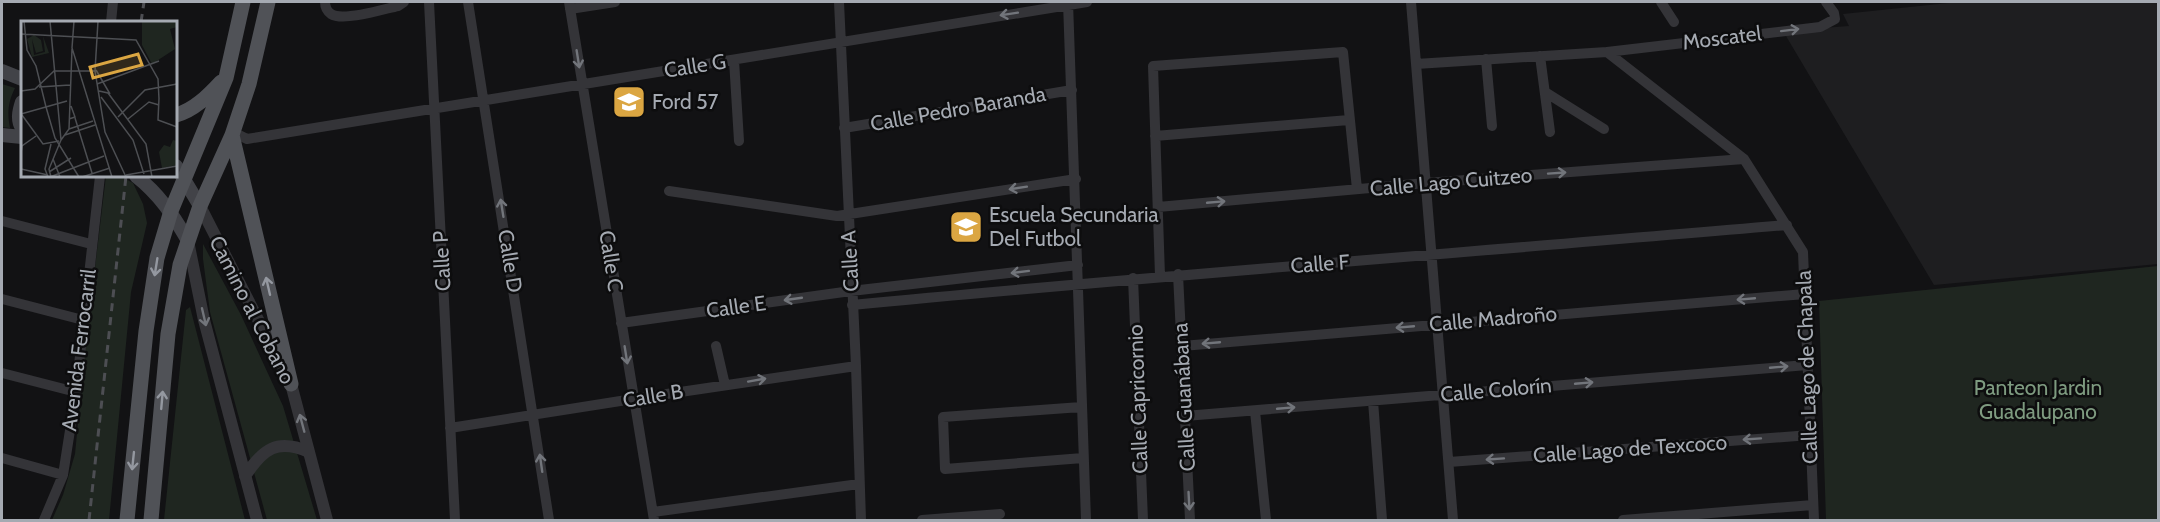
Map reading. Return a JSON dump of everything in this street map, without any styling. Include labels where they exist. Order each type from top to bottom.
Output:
[{"type":"main road","points":[[127,520],[146,332],[157,258],[179,173],[226,78],[243,2]]},
{"type":"main road","points":[[151,520],[168,334],[180,265],[200,206],[233,134],[249,84],[268,2]]},
{"type":"main road","points":[[2,71],[21,79]]},
{"type":"main road","points":[[177,116],[185,113],[205,99],[226,78]]},
{"type":"main road","points":[[21,105],[19,111],[21,126]]},
{"type":"main road","points":[[233,134],[291,384]]},
{"type":"main road","points":[[2,135],[21,137]]},
{"type":"main road","points":[[179,173],[200,206]]},
{"type":"main road","points":[[137,177],[152,189],[171,211],[187,239]]},
{"type":"street","points":[[111,21],[113,2]]},
{"type":"street","points":[[325,2],[331,14],[343,17],[398,6],[404,2]]},
{"type":"street","name":"Calle P","points":[[429,2],[455,520]]},
{"type":"street","name":"Calle D","points":[[468,2],[549,520]]},
{"type":"street","points":[[569,5],[615,2]]},
{"type":"street","name":"Calle A","points":[[839,2],[844,128],[842,215],[851,291],[856,366],[861,520]]},
{"type":"street","name":"Calle G","points":[[233,134],[247,139],[1069,3],[1088,2]]},
{"type":"street","points":[[1411,2],[1453,520]]},
{"type":"street","points":[[1661,2],[1674,22]]},
{"type":"street","name":"Moscatel","points":[[1416,64],[1606,52],[1820,27],[1835,19],[1834,13],[1826,2]]},
{"type":"street","points":[[1069,3],[1086,520]]},
{"type":"street","name":"Calle C","points":[[569,5],[653,516]]},
{"type":"street","points":[[1160,276],[1153,66],[1343,51],[1357,189]]},
{"type":"street","name":"Calle Lago de Chapala","points":[[1606,52],[1744,159],[1803,252],[1814,520]]},
{"type":"street","points":[[1540,56],[1550,132]]},
{"type":"street","points":[[1486,59],[1492,126]]},
{"type":"street","points":[[734,60],[739,141]]},
{"type":"street","name":"Calle Pedro Baranda","points":[[844,128],[1072,90]]},
{"type":"street","points":[[1545,92],[1604,129]]},
{"type":"street","points":[[1155,136],[1349,120]]},
{"type":"street","name":"Calle Lago Cuitzeo","points":[[1158,207],[1426,183],[1744,159]]},
{"type":"street","name":"Avenida Ferrocarril","points":[[44,520],[63,475],[76,392],[100,177]]},
{"type":"street","points":[[669,192],[842,215],[1076,179]]},
{"type":"street","name":"Camino al Cobano","points":[[200,206],[291,384],[327,520]]},
{"type":"street","points":[[2,221],[91,244]]},
{"type":"street","name":"Calle F","points":[[852,305],[1178,274],[1787,225]]},
{"type":"street","points":[[187,239],[204,320],[257,520]]},
{"type":"street","points":[[851,291],[1078,265]]},
{"type":"street","name":"Calle Guanábana","points":[[1178,274],[1190,520]]},
{"type":"street","name":"Calle Capricornio","points":[[1133,278],[1143,520]]},
{"type":"street","name":"Calle E","points":[[621,323],[851,291]]},
{"type":"street","name":"Calle Madroño","points":[[1182,346],[1804,294]]},
{"type":"street","points":[[2,298],[83,320]]},
{"type":"street","points":[[716,346],[725,385]]},
{"type":"street","name":"Calle Colorín","points":[[1185,416],[1807,364]]},
{"type":"street","name":"Calle B","points":[[450,428],[856,366]]},
{"type":"street","points":[[2,373],[76,392]]},
{"type":"street","points":[[1373,401],[1382,520]]},
{"type":"street","points":[[1081,407],[943,417],[945,469],[1083,458]]},
{"type":"street","points":[[1255,411],[1266,520]]},
{"type":"street","name":"Calle Lago de Texcoco","points":[[1449,462],[1810,435]]},
{"type":"street","points":[[245,476],[262,454],[270,449],[287,445],[309,452]]},
{"type":"street","points":[[2,458],[63,475]]},
{"type":"street","points":[[653,516],[859,484]]},
{"type":"street","points":[[1623,520],[1813,505]]},
{"type":"street","points":[[922,520],[1000,514]]},
{"type":"shaded area","points":[[1958,2],[2158,2],[2158,264],[1934,285],[1783,31],[1849,26],[1843,14]]},
{"type":"green space","points":[[2,84],[15,88],[9,108],[10,128],[2,127]]},
{"type":"green space","points":[[106,177],[122,177],[133,183],[143,204],[147,223],[131,292],[109,520],[52,520],[63,495],[75,454]]},
{"type":"green space","points":[[203,244],[241,315],[283,406],[317,520],[267,520],[210,312]]},
{"type":"green space","name":"Panteon Jardin Guadalupano","points":[[2158,266],[2158,520],[1826,520],[1819,301]]},
{"type":"green space","points":[[190,307],[245,520],[164,520],[186,310]]},
{"type":"railway","points":[[141,21],[144,2]]},
{"type":"railway","points":[[89,520],[126,177]]},
{"type":"place","name":"Ford 57","points":[[629,102]]},
{"type":"place","name":"Escuela Secundaria Del Futbol","points":[[966,227]]}]
